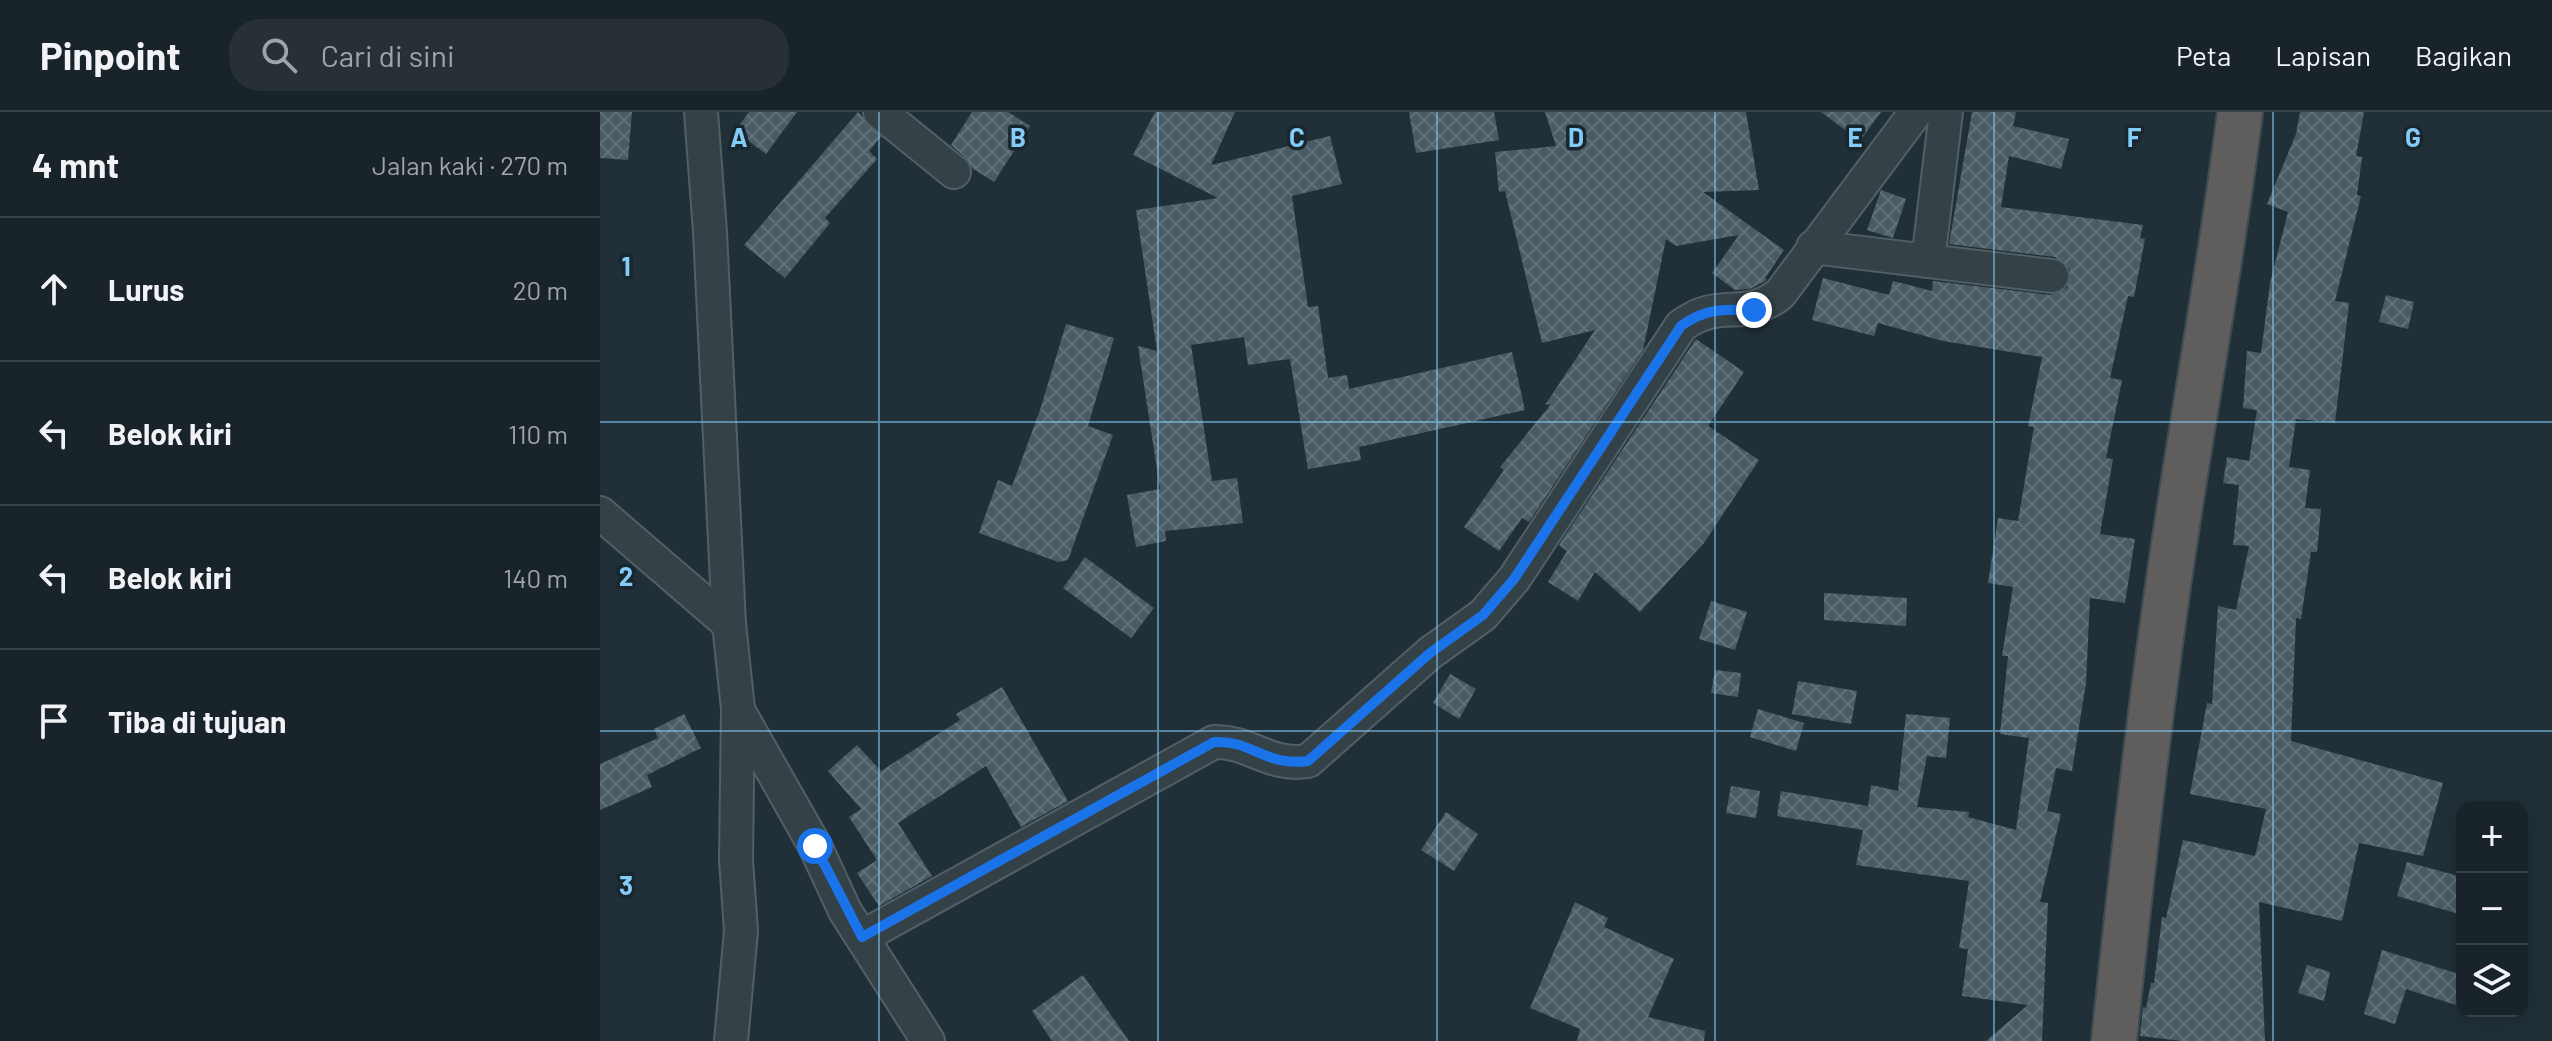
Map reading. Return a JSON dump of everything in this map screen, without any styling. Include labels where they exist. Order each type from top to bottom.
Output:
[{"type":"highway","points":[[2114,1041],[2134,855],[2177,527],[2225,229],[2240,112]]},
{"type":"street","points":[[701,112],[710,232],[729,624],[738,709],[736,860],[741,931],[731,1041]]},
{"type":"street","points":[[880,112],[954,172]]},
{"type":"street","points":[[862,937],[1214,742],[1233,741],[1271,761],[1288,764],[1308,761],[1430,653],[1483,615],[1514,579],[1681,326],[1699,313],[1723,308],[1754,310],[1767,305],[1780,294],[1916,112]]},
{"type":"street","points":[[1928,261],[1946,112]]},
{"type":"street","points":[[1813,247],[2052,276]]},
{"type":"street","points":[[600,513],[729,624]]},
{"type":"street","points":[[738,709],[862,937],[928,1041]]},
{"type":"building","points":[[600,112],[632,112],[628,160],[600,158]]},
{"type":"building","points":[[749,112],[797,112],[766,154],[735,131]]},
{"type":"building","points":[[858,112],[881,137],[869,151],[877,159],[825,218],[830,223],[785,278],[744,245]]},
{"type":"building","points":[[972,112],[1008,112],[1030,126],[994,182],[972,168],[951,145]]},
{"type":"building","points":[[1155,112],[1235,112],[1211,165],[1330,136],[1342,184],[1292,196],[1308,307],[1318,306],[1328,378],[1347,375],[1349,389],[1512,352],[1525,410],[1359,447],[1361,460],[1308,469],[1290,359],[1248,365],[1244,337],[1191,345],[1212,481],[1237,478],[1243,523],[1165,531],[1166,541],[1136,547],[1127,495],[1160,489],[1138,346],[1157,351],[1136,210],[1218,198],[1133,155]]},
{"type":"building","points":[[1409,112],[1494,112],[1499,140],[1416,153]]},
{"type":"building","points":[[1545,112],[1746,112],[1759,190],[1703,192],[1784,250],[1765,278],[1767,280],[1750,289],[1735,290],[1712,273],[1739,235],[1676,246],[1666,239],[1643,350],[1529,522],[1522,518],[1499,551],[1464,527],[1504,470],[1500,467],[1551,404],[1545,405],[1595,330],[1542,343],[1505,191],[1499,192],[1495,152],[1556,146]]},
{"type":"building","points":[[1821,112],[1881,112],[1860,141]]},
{"type":"building","points":[[1972,112],[2016,112],[2013,126],[2069,139],[2061,169],[2009,156],[2001,207],[2143,225],[2140,238],[2145,239],[2134,297],[2128,296],[2110,378],[2122,380],[2106,458],[2113,459],[2100,534],[2135,539],[2125,603],[2090,598],[2086,683],[2072,771],[2056,768],[2047,811],[2061,814],[2040,902],[2048,903],[2042,1041],[1986,1041],[2028,1005],[1962,996],[1968,949],[1959,948],[1969,881],[1856,865],[1863,830],[1777,816],[1781,791],[1868,806],[1871,785],[1898,791],[1906,714],[1950,718],[1946,758],[1927,756],[1917,807],[1969,812],[1968,817],[2016,830],[2029,738],[2000,734],[2008,656],[2002,656],[2013,587],[1988,583],[1998,518],[2018,521],[2034,427],[2028,426],[2042,357],[1943,341],[1878,323],[1874,336],[1812,320],[1823,278],[1889,295],[1893,281],[1932,291],[1933,281],[2050,295],[2067,288],[2070,269],[2055,257],[1949,244]]},
{"type":"building","points":[[2300,112],[2364,112],[2356,156],[2362,157],[2357,195],[2361,196],[2335,301],[2349,303],[2335,423],[2296,419],[2289,467],[2310,470],[2305,508],[2321,509],[2317,552],[2311,552],[2301,619],[2296,618],[2291,741],[2443,783],[2423,856],[2359,843],[2342,921],[2259,902],[2265,1041],[2182,1041],[2140,1036],[2143,1007],[2146,1008],[2151,983],[2154,983],[2162,917],[2166,918],[2183,840],[2255,856],[2266,809],[2190,794],[2207,703],[2212,704],[2218,606],[2236,610],[2249,546],[2233,545],[2239,485],[2223,483],[2227,457],[2249,461],[2257,410],[2243,408],[2247,351],[2261,353],[2270,283],[2288,212],[2267,204],[2296,134]]},
{"type":"building","points":[[1881,190],[1906,199],[1893,238],[1867,230]]},
{"type":"building","points":[[2386,295],[2414,302],[2408,329],[2379,322]]},
{"type":"building","points":[[1066,324],[1114,338],[1088,426],[1113,435],[1068,560],[1058,562],[979,533],[998,480],[1012,486],[1040,410]]},
{"type":"building","points":[[1696,339],[1744,372],[1708,426],[1759,460],[1704,543],[1640,612],[1595,572],[1578,601],[1548,582],[1567,551],[1559,545]]},
{"type":"building","points":[[1085,557],[1154,608],[1131,638],[1063,588]]},
{"type":"building","points":[[1824,593],[1907,598],[1906,626],[1824,620]]},
{"type":"building","points":[[1711,601],[1747,612],[1735,650],[1699,639]]},
{"type":"building","points":[[1715,670],[1741,673],[1738,697],[1711,693]]},
{"type":"building","points":[[1450,674],[1476,689],[1459,719],[1433,703]]},
{"type":"building","points":[[1798,681],[1857,691],[1851,724],[1792,714]]},
{"type":"building","points":[[1002,687],[1068,801],[1021,827],[986,766],[898,823],[932,876],[879,906],[857,873],[877,860],[849,817],[861,809],[828,771],[857,745],[881,771],[960,720],[956,714]]},
{"type":"building","points":[[1758,709],[1804,723],[1796,751],[1750,737]]},
{"type":"building","points":[[684,714],[701,748],[647,775],[652,787],[600,810],[600,764],[658,738],[654,729]]},
{"type":"building","points":[[1731,786],[1760,791],[1756,818],[1726,813]]},
{"type":"building","points":[[1446,812],[1478,834],[1454,871],[1421,850]]},
{"type":"building","points":[[2407,862],[2456,875],[2456,913],[2397,896]]},
{"type":"building","points":[[1575,902],[1608,918],[1604,927],[1674,959],[1648,1017],[1705,1031],[1704,1041],[1577,1041],[1580,1029],[1530,1008]]},
{"type":"building","points":[[2382,950],[2456,973],[2456,1005],[2406,989],[2395,1024],[2364,1014]]},
{"type":"building","points":[[2307,965],[2330,972],[2324,1001],[2298,993]]},
{"type":"building","points":[[1083,975],[1129,1041],[1052,1041],[1032,1011]]},
{"type":"route","points":[[815,846],[845,911],[862,937],[1171,769],[1214,742],[1233,741],[1271,761],[1288,764],[1308,761],[1430,653],[1483,615],[1514,579],[1669,349],[1681,326],[1699,313],[1723,308],[1754,310]]}]
